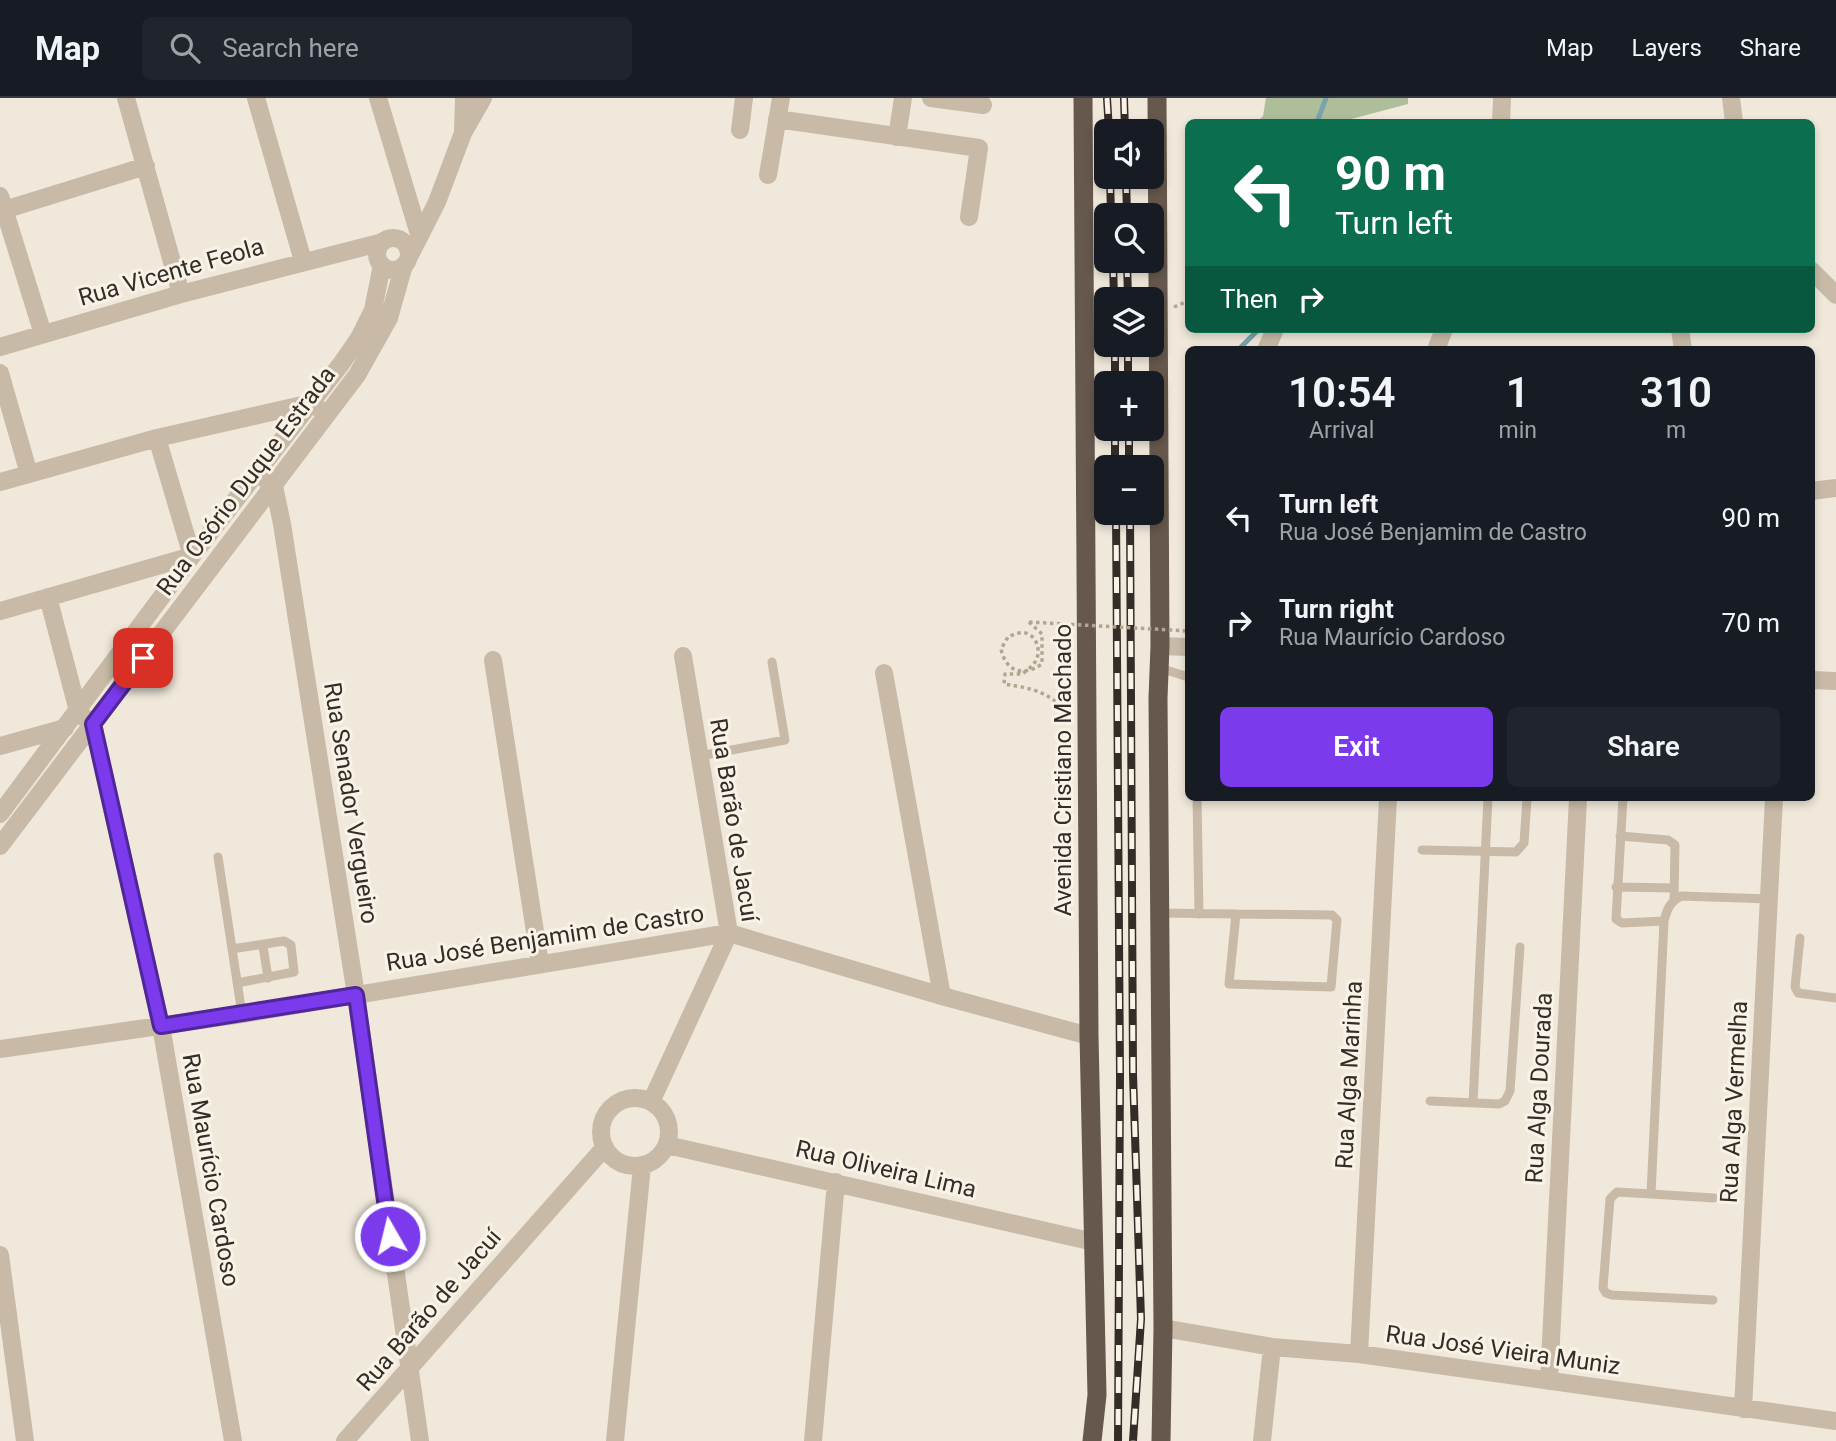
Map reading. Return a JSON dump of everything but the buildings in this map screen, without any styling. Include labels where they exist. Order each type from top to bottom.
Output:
[{"type":"highway","name":"Avenida Cristiano Machado","points":[[1083,98],[1089,1036],[1097,1395],[1092,1441]]},
{"type":"highway","points":[[1157,98],[1163,1328],[1161,1441]]},
{"type":"street","points":[[126,98],[181,294]]},
{"type":"street","points":[[256,98],[303,261]]},
{"type":"street","points":[[378,98],[421,229],[390,240],[378,250],[381,263]]},
{"type":"street","name":"Rua Osório Duque Estrada","points":[[463,133],[464,98]]},
{"type":"street","name":"Rua Osório Duque Estrada","points":[[0,846],[357,375],[389,318],[406,261],[463,133],[483,98]]},
{"type":"street","points":[[740,130],[744,98]]},
{"type":"street","points":[[768,175],[781,98]]},
{"type":"street","points":[[897,137],[902,98]]},
{"type":"street","points":[[931,98],[983,105]]},
{"type":"street","points":[[1501,119],[1502,98]]},
{"type":"street","points":[[1731,98],[1734,119]]},
{"type":"street","points":[[777,119],[979,148],[969,217]]},
{"type":"street","points":[[43,334],[2,203],[146,166]]},
{"type":"street","points":[[355,248],[395,270],[406,261],[408,248],[390,240]]},
{"type":"street","name":"Rua Vicente Feola","points":[[0,347],[181,294],[390,240]]},
{"type":"street","name":"Rua Osório Duque Estrada","points":[[0,814],[359,338],[373,310],[381,263]]},
{"type":"street","points":[[1815,274],[1836,295]]},
{"type":"street","points":[[0,373],[29,474]]},
{"type":"street","points":[[0,482],[157,438],[311,403],[327,414]]},
{"type":"street","points":[[157,438],[192,556],[209,569]]},
{"type":"street","points":[[257,473],[274,486]]},
{"type":"street","name":"Rua Senador Vergueiro","points":[[274,486],[356,995],[420,1441]]},
{"type":"street","points":[[1815,491],[1836,488]]},
{"type":"street","points":[[0,611],[192,556]]},
{"type":"street","points":[[48,597],[77,711],[93,724]]},
{"type":"street","points":[[1160,646],[1185,647]]},
{"type":"street","name":"Rua Barão de Jacuí","points":[[652,1102],[729,933],[684,656]]},
{"type":"street","points":[[493,660],[540,964]]},
{"type":"street","points":[[884,673],[942,996]]},
{"type":"street","points":[[1815,680],[1836,681]]},
{"type":"street","name":"Rua Maurício Cardoso","points":[[93,724],[161,1026],[233,1441]]},
{"type":"street","points":[[0,746],[65,729]]},
{"type":"street","name":"Rua Alga Marinha","points":[[1359,1354],[1388,801]]},
{"type":"street","name":"Rua Alga Dourada","points":[[1549,1381],[1578,801]]},
{"type":"street","name":"Rua Alga Vermelha","points":[[1743,1409],[1774,801]]},
{"type":"street","name":"Rua José Benjamim de Castro","points":[[0,1049],[242,1014],[729,933],[1089,1036]]},
{"type":"street","points":[[630,1098],[641,1098],[660,1108],[669,1125],[667,1145],[657,1159],[642,1166],[620,1163],[605,1147],[601,1126],[611,1108],[630,1098]]},
{"type":"street","name":"Rua Oliveira Lima","points":[[667,1145],[1094,1242]]},
{"type":"street","name":"Rua Barão de Jacuí","points":[[345,1441],[605,1147]]},
{"type":"street","points":[[615,1441],[642,1166]]},
{"type":"street","points":[[813,1441],[836,1182]]},
{"type":"street","points":[[0,1255],[25,1441]]},
{"type":"street","name":"Rua José Vieira Muniz","points":[[1163,1328],[1272,1347],[1359,1354],[1836,1421]]},
{"type":"street","points":[[1262,1441],[1272,1347]]},
{"type":"lane","points":[[700,755],[785,740],[772,662]]},
{"type":"lane","points":[[1160,668],[1185,676]]},
{"type":"lane","points":[[1197,801],[1199,914]]},
{"type":"lane","points":[[1473,1103],[1488,801]]},
{"type":"lane","points":[[1422,849],[1516,852],[1524,843],[1527,801]]},
{"type":"lane","points":[[1623,801],[1616,919],[1622,923],[1664,921]]},
{"type":"lane","points":[[1620,836],[1668,840],[1675,845],[1674,900]]},
{"type":"lane","points":[[218,857],[242,1014]]},
{"type":"lane","points":[[1616,887],[1674,888]]},
{"type":"lane","points":[[1651,1194],[1664,921],[1667,909],[1681,896],[1769,899]]},
{"type":"lane","points":[[1160,913],[1332,915],[1336,920],[1331,987],[1229,984],[1236,914]]},
{"type":"lane","points":[[1800,938],[1795,987],[1798,993],[1836,998]]},
{"type":"lane","points":[[232,949],[284,941],[291,945],[295,969],[290,975],[237,982]]},
{"type":"lane","points":[[263,946],[268,978]]},
{"type":"lane","points":[[1430,1101],[1499,1104],[1505,1101],[1510,1091],[1520,947]]},
{"type":"lane","points":[[1713,1300],[1612,1295],[1603,1288],[1610,1199],[1617,1192],[1714,1198]]},
{"type":"path","points":[[1088,726],[1056,700],[1036,689],[1004,684],[1005,674],[1022,674],[1026,670],[1035,662],[1039,652],[1036,640],[1027,634],[1020,632],[1008,637],[1001,649],[1003,661],[1008,666],[1026,670],[1032,671],[1042,664],[1042,634],[1029,622],[1185,631]]},
{"type":"green space","points":[[1266,98],[1408,98],[1408,104],[1351,119],[1260,119]]},
{"type":"waterway","points":[[1318,119],[1326,98]]},
{"type":"waterway","points":[[1242,346],[1255,333]]},
{"type":"railway","points":[[1107,98],[1108,119]]},
{"type":"railway","points":[[1124,98],[1125,119]]},
{"type":"railway","points":[[1110,189],[1111,203]]},
{"type":"railway","points":[[1126,189],[1127,203]]},
{"type":"railway","points":[[1113,273],[1114,287]]},
{"type":"railway","points":[[1127,273],[1128,287]]},
{"type":"railway","points":[[1115,357],[1115,371]]},
{"type":"railway","points":[[1128,357],[1128,371]]},
{"type":"railway","points":[[1115,441],[1115,455]]},
{"type":"railway","points":[[1129,441],[1129,455]]},
{"type":"railway","points":[[1116,525],[1120,1075],[1118,1441]]},
{"type":"railway","points":[[1130,525],[1133,1074],[1141,1319],[1133,1441]]},
{"type":"route","points":[[143,658],[93,724],[161,1026],[356,995],[390,1236]]}]
